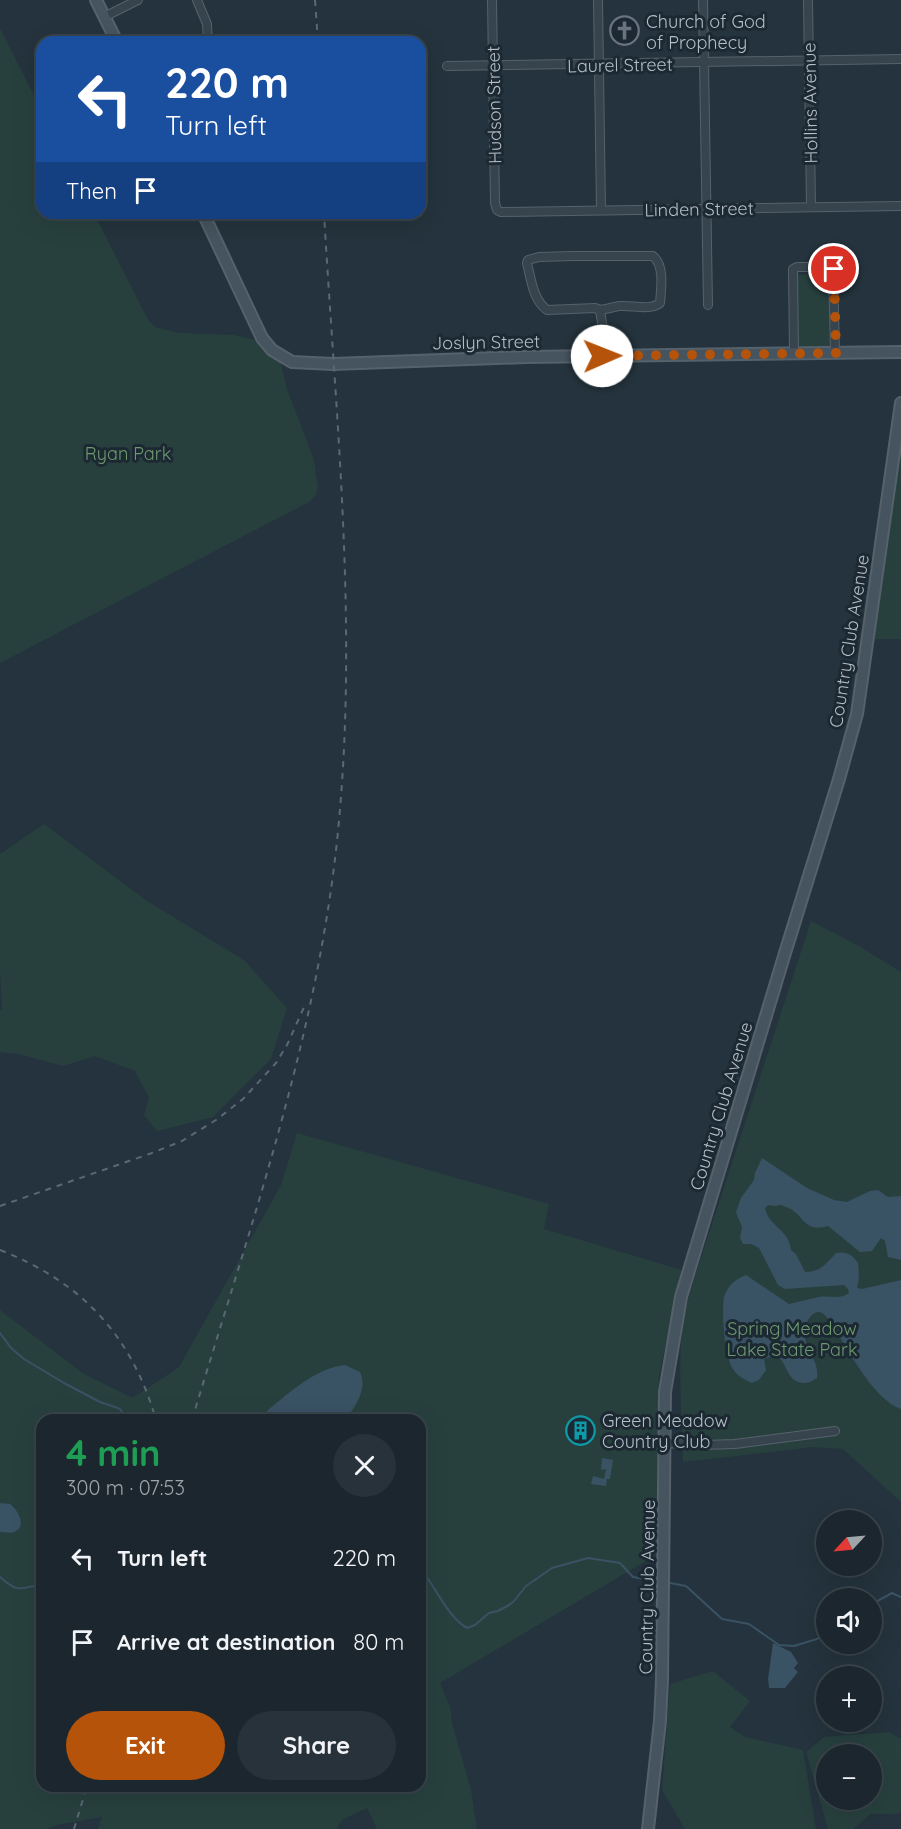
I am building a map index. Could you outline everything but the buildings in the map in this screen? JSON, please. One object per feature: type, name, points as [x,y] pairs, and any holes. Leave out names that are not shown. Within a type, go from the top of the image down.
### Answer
[{"type":"street","points":[[96,0],[114,36]]},
{"type":"street","points":[[104,17],[138,0]]},
{"type":"street","points":[[197,0],[207,24],[208,36]]},
{"type":"street","name":"Hudson Street","points":[[492,0],[495,203],[497,210]]},
{"type":"street","points":[[598,0],[601,210]]},
{"type":"street","points":[[703,0],[708,305]]},
{"type":"street","name":"Hollins Avenue","points":[[808,0],[811,207]]},
{"type":"street","name":"Laurel Street","points":[[447,66],[901,59]]},
{"type":"street","name":"Linden Street","points":[[497,210],[505,213],[901,206]]},
{"type":"street","name":"Joslyn Street","points":[[205,219],[262,338],[272,350],[292,362],[901,352]]},
{"type":"street","points":[[600,256],[653,256],[658,260],[661,289],[660,303],[657,306],[620,306],[600,310],[595,308],[547,310],[536,297],[528,260],[539,257],[600,256]]},
{"type":"street","points":[[794,353],[793,269],[831,267],[834,269],[836,353]]},
{"type":"street","points":[[600,310],[603,330],[602,356]]},
{"type":"street","name":"Country Club Avenue","points":[[648,1829],[661,1711],[665,1392],[681,1297],[840,779],[857,714],[901,403]]},
{"type":"street","points":[[665,1443],[735,1444],[835,1431]]},
{"type":"green space","name":"Ryan Park","points":[[0,28],[36,99],[36,219],[97,219],[148,320],[155,327],[179,333],[234,335],[260,341],[280,360],[287,389],[314,460],[318,488],[315,496],[309,502],[0,663]]},
{"type":"green space","points":[[828,274],[830,344],[827,348],[800,348],[798,344],[797,275]]},
{"type":"green space","points":[[901,429],[901,639],[874,639]]},
{"type":"green space","points":[[44,824],[147,901],[244,960],[287,1008],[271,1059],[213,1117],[157,1131],[144,1115],[149,1098],[135,1071],[95,1056],[63,1066],[18,1054],[0,1052],[0,1010],[2,1009],[0,854]]},
{"type":"green space","name":"Spring Meadow Lake State Park","points":[[811,921],[859,946],[901,972],[901,1502],[843,1449],[813,1447],[683,1462],[680,1364],[686,1306]]},
{"type":"green space","name":"Green Meadow Country Club","points":[[297,1133],[549,1204],[544,1229],[682,1270],[659,1375],[656,1555],[440,1683],[450,1707],[452,1723],[471,1790],[477,1829],[377,1829],[367,1808],[342,1820],[337,1829],[98,1829],[102,1817],[47,1829],[0,1829],[0,1310],[84,1374],[133,1398],[179,1367],[281,1185]]},
{"type":"green space","points":[[713,1671],[750,1701],[730,1727],[745,1737],[803,1750],[816,1829],[685,1829],[662,1790],[670,1684]]},
{"type":"green space","points":[[889,1732],[901,1739],[901,1812],[871,1814],[853,1829],[828,1829],[823,1810],[882,1810],[882,1744],[816,1744],[816,1787],[806,1752],[824,1737]]},
{"type":"water","points":[[762,1158],[807,1188],[834,1200],[847,1202],[870,1191],[878,1190],[888,1197],[901,1196],[901,1260],[888,1257],[885,1241],[881,1238],[872,1251],[860,1252],[828,1226],[819,1228],[808,1225],[796,1212],[782,1205],[769,1205],[765,1208],[770,1220],[787,1237],[791,1250],[796,1254],[805,1272],[819,1269],[836,1253],[843,1252],[851,1255],[858,1263],[857,1288],[862,1289],[901,1280],[901,1409],[881,1396],[855,1362],[829,1320],[819,1312],[814,1313],[808,1320],[805,1333],[808,1347],[816,1364],[817,1378],[807,1383],[797,1382],[776,1355],[764,1359],[766,1370],[759,1380],[752,1383],[739,1376],[733,1369],[726,1344],[723,1309],[725,1294],[736,1280],[746,1275],[789,1304],[849,1293],[844,1285],[785,1289],[778,1285],[759,1248],[751,1244],[743,1244],[740,1238],[742,1227],[736,1212],[741,1198],[754,1180]]},
{"type":"water","points":[[345,1365],[360,1372],[361,1391],[350,1414],[266,1414],[304,1382],[334,1367]]},
{"type":"water","points":[[602,1458],[613,1460],[610,1479],[607,1479],[606,1486],[591,1484],[593,1476],[604,1479],[606,1469],[601,1470]]},
{"type":"water","points":[[0,1503],[10,1504],[18,1513],[21,1525],[14,1532],[0,1532]]},
{"type":"water","points":[[773,1643],[791,1652],[798,1663],[794,1668],[798,1672],[785,1688],[769,1688]]},
{"type":"waterway","points":[[0,1333],[11,1348],[24,1359],[100,1402],[118,1408],[123,1414]]},
{"type":"waterway","points":[[426,1575],[447,1609],[467,1628],[475,1625],[489,1613],[509,1605],[526,1586],[552,1568],[588,1558],[620,1563],[633,1577],[657,1581]]},
{"type":"waterway","points":[[0,1577],[17,1588],[36,1586]]},
{"type":"waterway","points":[[670,1583],[686,1586],[722,1619],[749,1624],[779,1645],[794,1646],[816,1639]]},
{"type":"waterway","points":[[882,1598],[892,1593],[901,1597]]},
{"type":"railway","points":[[315,0],[318,36]]},
{"type":"railway","points":[[194,1414],[257,1206],[297,1062],[314,989],[337,841],[343,763],[346,606],[339,448],[324,219]]},
{"type":"railway","points":[[0,1206],[152,1153],[182,1141],[216,1120],[243,1099],[276,1063],[305,1005]]},
{"type":"railway","points":[[0,1250],[56,1278],[100,1316],[118,1338],[133,1362],[154,1414]]},
{"type":"railway","points":[[74,1829],[85,1792]]},
{"type":"place","name":"Church of God of Prophecy","points":[[625,31]]},
{"type":"place","name":"Green Meadow Country Club","points":[[581,1430]]},
{"type":"route","points":[[602,356],[836,353],[834,269]]}]
